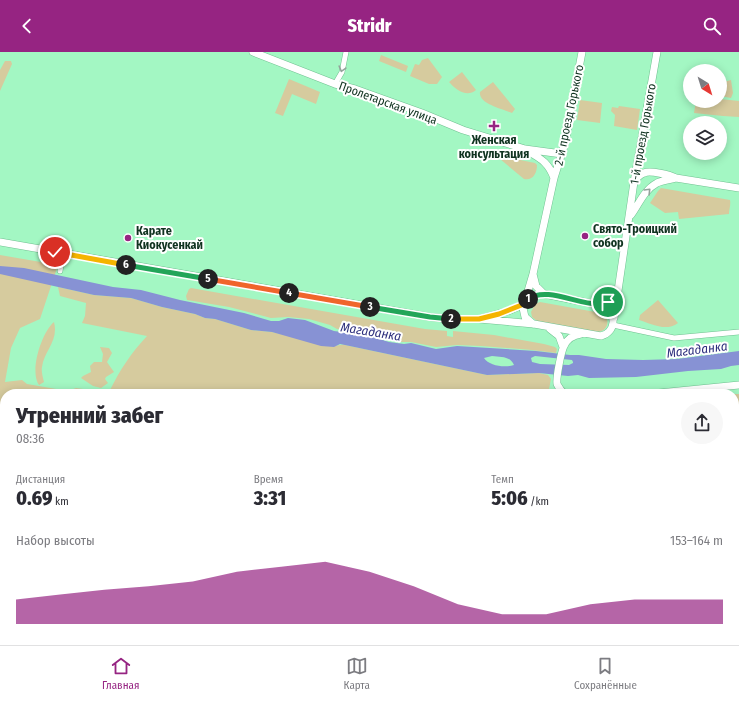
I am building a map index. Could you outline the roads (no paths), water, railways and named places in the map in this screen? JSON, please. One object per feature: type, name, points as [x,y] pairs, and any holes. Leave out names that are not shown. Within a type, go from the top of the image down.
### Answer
[{"type":"street","name":"Пролетарская улица","points":[[253,52],[334,84],[355,89],[422,113],[463,130],[525,149],[562,154]]},
{"type":"street","points":[[334,84],[342,72],[346,52]]},
{"type":"street","name":"2-й проезд Горького","points":[[554,178],[565,143],[582,52]]},
{"type":"street","name":"1-й проезд Горького","points":[[630,217],[634,182],[639,161],[657,52]]},
{"type":"street","name":"Пролетарская улица","points":[[525,149],[542,159],[548,166],[554,178]]},
{"type":"street","points":[[639,161],[642,167],[649,171],[676,178],[739,188]]},
{"type":"street","points":[[634,182],[643,173],[649,171]]},
{"type":"street","points":[[534,324],[523,315],[524,304],[533,274],[554,178]]},
{"type":"street","points":[[0,242],[408,314],[450,319],[479,319],[534,324],[593,336],[604,335],[608,332],[613,322],[630,217],[651,187],[660,182],[676,178]]},
{"type":"street","points":[[60,271],[63,253]]},
{"type":"street","points":[[533,274],[536,286],[544,294]]},
{"type":"street","points":[[479,319],[499,314],[524,304],[531,297],[544,294],[604,306],[610,311],[613,322]]},
{"type":"street","points":[[598,304],[608,302],[617,294]]},
{"type":"street","points":[[613,322],[674,338],[739,332]]},
{"type":"street","points":[[543,326],[557,333],[561,339],[563,347],[557,381],[560,389]]},
{"type":"street","points":[[563,347],[575,335],[583,333]]},
{"type":"street","points":[[699,389],[739,385]]},
{"type":"water","points":[[0,266],[24,268],[113,287],[141,290],[180,300],[244,313],[271,321],[279,321],[288,318],[305,320],[334,331],[370,336],[389,342],[404,344],[411,343],[436,349],[457,346],[536,351],[606,359],[643,360],[677,359],[739,351],[739,365],[721,369],[636,377],[589,378],[578,375],[568,376],[539,373],[487,375],[340,344],[334,347],[321,346],[272,332],[251,330],[215,319],[205,318],[195,314],[162,307],[131,298],[94,295],[0,274]],"holes":[[[492,356],[508,358],[514,365],[493,365],[484,358]],[[535,356],[572,360],[573,363],[569,365],[540,364],[532,362],[531,358]]]},
{"type":"place","name":"Женская консультация","points":[[494,126]]},
{"type":"place","name":"Свято-Троицкий собор","points":[[585,236]]},
{"type":"place","name":"Карате Киокусенкай","points":[[128,238]]},
{"type":"water label","name":"Магаданка","points":[[371,331]]},
{"type":"water label","name":"Магаданка","points":[[697,349]]}]
